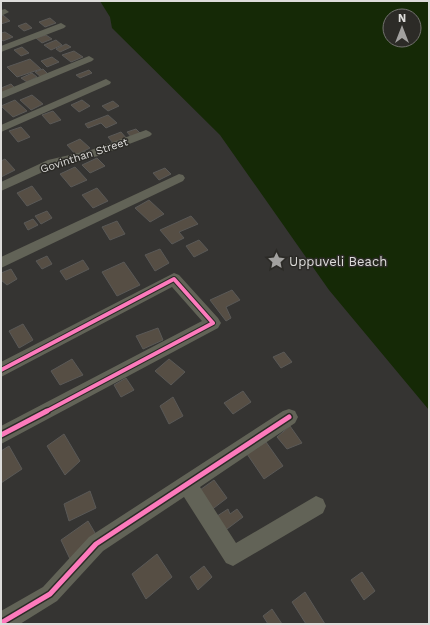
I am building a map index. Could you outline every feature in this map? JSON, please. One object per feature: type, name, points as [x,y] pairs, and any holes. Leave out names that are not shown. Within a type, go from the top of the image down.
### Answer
[{"type":"street","points":[[1,50],[61,26]]},
{"type":"street","points":[[1,96],[89,59]]},
{"type":"street","points":[[1,129],[106,82]]},
{"type":"street","name":"Govinthan Street","points":[[1,187],[52,163],[94,153],[146,134]]},
{"type":"street","points":[[1,263],[179,178]]},
{"type":"street","points":[[1,370],[174,279],[213,323],[1,435]]},
{"type":"street","points":[[1,623],[50,594],[96,544],[289,417]]},
{"type":"street","points":[[187,484],[233,556],[316,506]]},
{"type":"shaded area","points":[[100,1],[429,1],[429,410],[329,290],[220,135],[112,28],[110,17]]},
{"type":"building","points":[[3,15],[10,21],[1,24],[1,16]]},
{"type":"building","points":[[50,18],[56,23],[45,27],[39,22]]},
{"type":"building","points":[[26,23],[32,28],[24,31],[18,26]]},
{"type":"building","points":[[5,32],[13,37],[3,41],[1,39],[1,33]]},
{"type":"building","points":[[46,35],[52,39],[42,43],[36,38]]},
{"type":"building","points":[[56,40],[62,45],[51,50],[44,45]]},
{"type":"building","points":[[66,44],[71,47],[60,52],[56,49]]},
{"type":"building","points":[[22,47],[29,53],[21,56],[14,50]]},
{"type":"building","points":[[74,51],[83,57],[71,62],[62,55]]},
{"type":"building","points":[[52,57],[59,62],[47,67],[41,61]]},
{"type":"building","points":[[30,59],[41,69],[17,77],[7,67]]},
{"type":"building","points":[[43,69],[48,74],[41,77],[35,72]]},
{"type":"building","points":[[89,70],[92,73],[80,78],[76,75]]},
{"type":"building","points":[[32,73],[37,77],[27,82],[21,78]]},
{"type":"building","points":[[11,84],[15,88],[1,94],[1,88]]},
{"type":"building","points":[[32,95],[43,104],[31,110],[20,100]]},
{"type":"building","points":[[15,100],[27,111],[13,117],[1,106]]},
{"type":"building","points":[[82,100],[90,106],[79,112],[71,105]]},
{"type":"building","points":[[113,101],[119,106],[108,111],[102,106]]},
{"type":"building","points":[[53,111],[61,120],[50,124],[42,115]]},
{"type":"building","points":[[108,115],[117,123],[106,128],[101,123],[88,128],[85,124]]},
{"type":"building","points":[[21,127],[30,137],[18,142],[9,131]]},
{"type":"building","points":[[136,129],[141,134],[132,138],[127,132]]},
{"type":"building","points":[[121,132],[127,139],[114,144],[108,137]]},
{"type":"building","points":[[80,139],[90,148],[76,155],[67,145]]},
{"type":"building","points":[[97,158],[105,166],[90,173],[82,165]]},
{"type":"building","points":[[5,159],[15,170],[1,177],[1,161]]},
{"type":"building","points":[[75,167],[87,180],[71,187],[60,174]]},
{"type":"building","points":[[165,168],[171,174],[159,180],[153,173]]},
{"type":"building","points":[[32,186],[42,199],[27,206],[17,193]]},
{"type":"building","points":[[97,188],[108,201],[93,208],[82,195]]},
{"type":"building","points":[[149,200],[164,214],[150,222],[135,208]]},
{"type":"building","points":[[47,211],[52,218],[41,224],[35,216]]},
{"type":"building","points":[[191,216],[198,224],[179,232],[184,238],[172,244],[160,230]]},
{"type":"building","points":[[33,219],[38,225],[28,230],[24,223]]},
{"type":"building","points":[[117,221],[125,234],[110,240],[102,227]]},
{"type":"building","points":[[199,240],[208,250],[194,257],[186,246]]},
{"type":"building","points":[[160,249],[169,263],[155,271],[145,255]]},
{"type":"building","points":[[47,256],[52,264],[42,269],[36,261]]},
{"type":"building","points":[[83,260],[89,269],[66,280],[60,271]]},
{"type":"building","points":[[124,262],[140,285],[117,296],[102,272]]},
{"type":"building","points":[[11,269],[17,279],[7,285],[1,280],[1,273]]},
{"type":"building","points":[[232,290],[240,300],[226,307],[231,318],[226,321],[210,300]]},
{"type":"building","points":[[23,324],[33,340],[19,348],[9,331]]},
{"type":"building","points":[[158,328],[163,340],[143,349],[136,336]]},
{"type":"building","points":[[284,352],[292,362],[281,368],[273,357]]},
{"type":"building","points":[[72,359],[83,375],[60,385],[51,371]]},
{"type":"building","points":[[169,359],[185,372],[171,385],[155,371]]},
{"type":"building","points":[[126,378],[134,390],[121,397],[114,385]]},
{"type":"building","points":[[243,391],[251,402],[233,414],[224,403]]},
{"type":"building","points":[[173,397],[183,416],[169,424],[160,406]]},
{"type":"building","points":[[290,426],[302,443],[287,449],[277,437]]},
{"type":"building","points":[[64,434],[80,461],[65,475],[47,446]]},
{"type":"building","points":[[266,442],[283,466],[264,479],[247,454]]},
{"type":"building","points":[[9,446],[22,469],[1,483],[1,451]]},
{"type":"building","points":[[214,480],[227,498],[210,511],[197,492]]},
{"type":"building","points":[[90,491],[96,508],[69,521],[64,504]]},
{"type":"building","points":[[228,509],[230,514],[237,509],[243,517],[223,532],[214,518]]},
{"type":"building","points":[[88,521],[98,538],[70,559],[61,540]]},
{"type":"building","points":[[157,554],[172,577],[146,599],[132,574]]},
{"type":"building","points":[[204,566],[212,577],[198,590],[190,577]]},
{"type":"building","points":[[362,572],[375,591],[364,600],[351,580]]},
{"type":"building","points":[[305,592],[325,624],[306,624],[292,602]]},
{"type":"building","points":[[272,609],[282,624],[268,624],[263,616]]},
{"type":"cycle path","points":[[1,370],[174,279],[213,323],[1,435]]},
{"type":"cycle path","points":[[1,623],[50,594],[96,544],[289,417]]},
{"type":"place","name":"Uppuveli Beach","points":[[276,261]]}]
